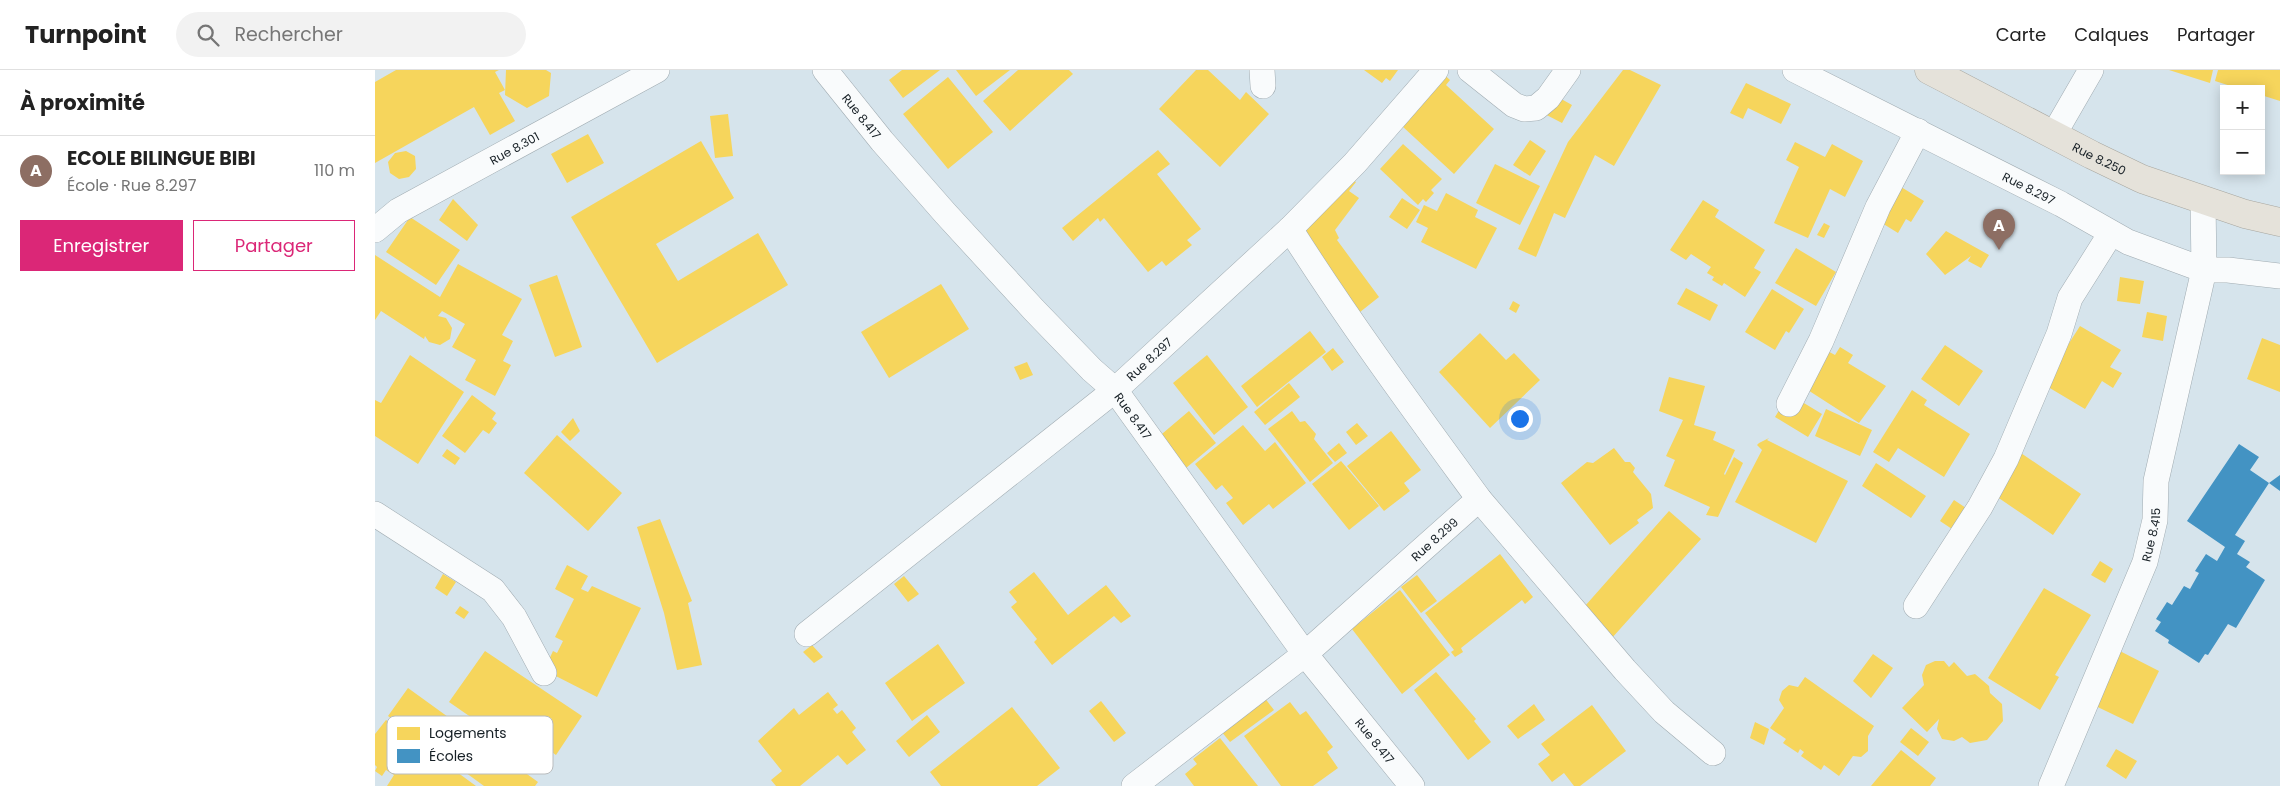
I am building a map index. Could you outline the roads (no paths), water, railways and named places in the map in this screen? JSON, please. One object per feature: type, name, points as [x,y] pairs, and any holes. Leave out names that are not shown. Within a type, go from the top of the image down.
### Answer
[{"type":"highway","name":"Rue 8.250","points":[[1929,70],[2091,155],[2141,179],[2203,200],[2280,222]]},
{"type":"street","name":"Rue 8.301","points":[[375,230],[398,211],[657,70]]},
{"type":"street","name":"Rue 8.417","points":[[825,70],[881,141],[971,241],[1091,370],[1115,390],[1305,654],[1412,786]]},
{"type":"street","name":"Rue 8.297","points":[[807,634],[1115,390],[1290,229],[1355,163],[1436,70]]},
{"type":"street","points":[[1470,70],[1514,104],[1524,109],[1536,108],[1548,98],[1568,70]]},
{"type":"street","name":"Rue 8.297","points":[[1795,70],[2061,204],[2128,242],[2204,270],[2228,270],[2280,276]]},
{"type":"street","points":[[2054,134],[2091,70]]},
{"type":"street","points":[[1789,404],[1821,340],[1878,207],[1918,131]]},
{"type":"street","points":[[2203,200],[2204,270]]},
{"type":"street","points":[[1290,229],[1327,288],[1387,374],[1479,499],[1625,670],[1664,712],[1713,753]]},
{"type":"street","points":[[1915,606],[1980,506],[2006,459],[2059,334],[2070,298],[2111,232]]},
{"type":"street","name":"Rue 8.415","points":[[2051,786],[2145,562],[2155,520],[2156,481],[2204,270]]},
{"type":"street","name":"Rue 8.299","points":[[1134,786],[1305,654],[1479,499]]},
{"type":"street","points":[[375,514],[493,590],[514,617],[543,673]]},
{"type":"place","name":"ECOLE BILINGUE BIBI","points":[[1999,250]]}]
